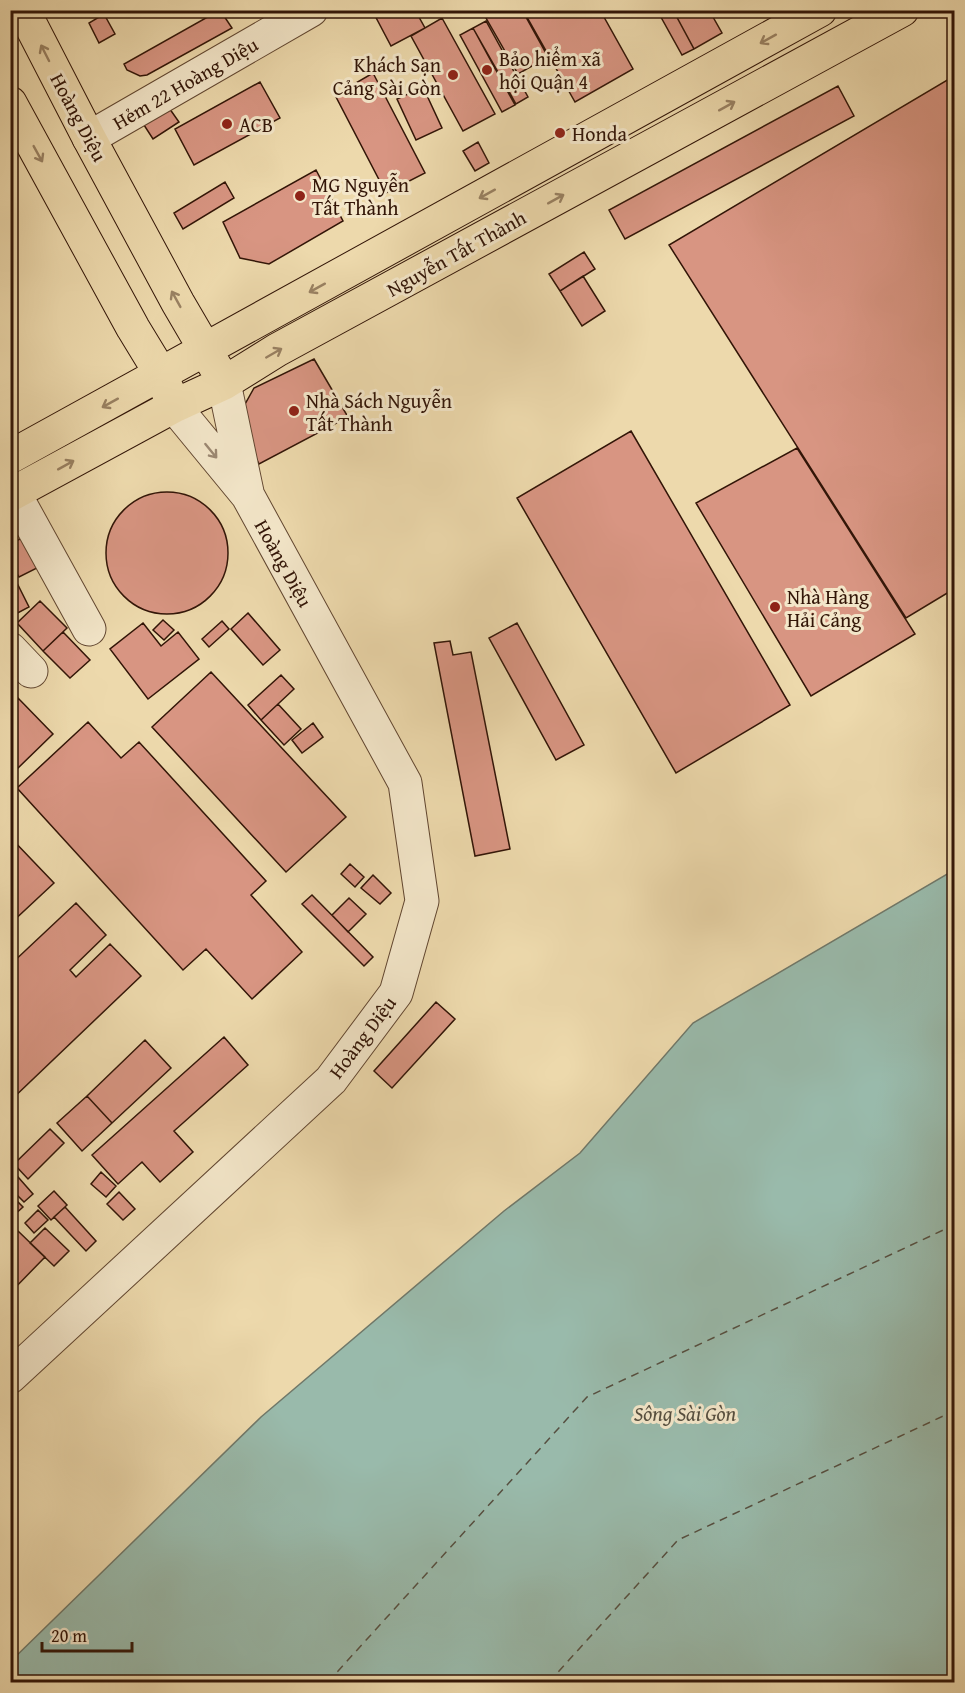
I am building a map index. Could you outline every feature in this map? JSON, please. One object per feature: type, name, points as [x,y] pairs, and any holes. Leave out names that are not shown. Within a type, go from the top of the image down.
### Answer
[{"type":"main road","name":"Hoàng Diệu","points":[[23,10],[178,303],[224,382]]},
{"type":"main road","name":"Nguyễn Tất Thành","points":[[11,456],[819,10]]},
{"type":"main road","name":"Nguyễn Tất Thành","points":[[12,494],[174,406],[224,382],[902,10]]},
{"type":"main road","points":[[10,103],[133,328],[161,374],[174,406]]},
{"type":"street","name":"Hẻm 22 Hoàng Diệu","points":[[89,138],[311,10]]},
{"type":"street","name":"Hoàng Diệu","points":[[224,382],[248,496]]},
{"type":"street","name":"Hoàng Diệu","points":[[10,1377],[331,1080],[396,993],[422,901],[405,783],[248,496],[174,406]]},
{"type":"street","points":[[12,494],[89,629]]},
{"type":"water","name":"Sông Sài Gòn","points":[[954,870],[954,1682],[11,1682],[11,1661],[261,1417],[504,1211],[580,1153],[693,1023]]},
{"type":"building","points":[[61,10],[77,10],[65,17]]},
{"type":"building","points":[[220,10],[232,28],[147,75],[140,76],[127,70],[124,64]]},
{"type":"building","points":[[372,10],[415,10],[425,28],[391,46]]},
{"type":"building","points":[[522,10],[548,57],[518,74],[482,11]]},
{"type":"building","points":[[523,10],[600,10],[633,69],[575,102]]},
{"type":"building","points":[[657,10],[673,10],[694,49],[682,55]]},
{"type":"building","points":[[673,10],[709,10],[722,33],[694,49]]},
{"type":"building","points":[[104,14],[115,34],[99,43],[89,23]]},
{"type":"building","name":"Khách Sạn Cảng Sài Gòn","points":[[442,18],[495,114],[463,131],[411,36]]},
{"type":"building","points":[[486,21],[528,97],[516,104],[473,28]]},
{"type":"building","name":"Bảo hiểm xã hội Quận 4","points":[[473,28],[515,105],[502,112],[460,35]]},
{"type":"building","points":[[373,73],[425,173],[386,193],[335,95]]},
{"type":"building","points":[[954,76],[954,589],[906,618],[669,245]]},
{"type":"building","name":"ACB","points":[[260,82],[280,118],[194,165],[175,129]]},
{"type":"building","points":[[838,86],[854,116],[625,239],[609,210]]},
{"type":"building","points":[[423,87],[442,128],[416,140],[397,99]]},
{"type":"building","points":[[167,105],[179,122],[153,139],[142,122]]},
{"type":"building","points":[[478,142],[489,163],[475,171],[463,151]]},
{"type":"building","name":"MG Nguyễn Tất Thành","points":[[316,170],[343,221],[269,264],[240,258],[223,222]]},
{"type":"building","points":[[225,182],[234,198],[183,229],[174,213]]},
{"type":"building","points":[[584,252],[595,269],[560,291],[549,274]]},
{"type":"building","points":[[583,276],[605,311],[582,326],[560,291]]},
{"type":"building","name":"Nhà Sách Nguyễn Tất Thành","points":[[314,359],[348,417],[259,464],[242,430],[244,406],[254,388]]},
{"type":"building","points":[[631,431],[790,705],[676,773],[517,498]]},
{"type":"building","points":[[797,448],[915,634],[811,696],[696,503]]},
{"type":"building","points":[[167,492],[190,496],[210,510],[224,530],[228,553],[224,576],[210,596],[190,610],[167,614],[144,610],[124,596],[110,576],[106,553],[110,530],[124,510],[144,496]]},
{"type":"building","points":[[22,538],[37,568],[19,577],[10,561],[10,544]]},
{"type":"building","points":[[14,577],[29,607],[10,617],[10,579]]},
{"type":"building","points":[[40,601],[67,628],[43,651],[17,623]]},
{"type":"building","points":[[248,613],[280,650],[263,665],[231,629]]},
{"type":"building","points":[[163,620],[174,630],[164,640],[153,630]]},
{"type":"building","points":[[222,621],[229,629],[209,647],[202,639]]},
{"type":"building","points":[[143,623],[161,646],[178,632],[199,659],[148,699],[110,649]]},
{"type":"building","points":[[517,623],[584,745],[556,760],[489,638]]},
{"type":"building","points":[[63,632],[90,660],[70,678],[43,651]]},
{"type":"building","points":[[450,641],[453,655],[471,652],[510,849],[475,856],[434,643]]},
{"type":"building","points":[[211,672],[346,817],[286,872],[152,727]]},
{"type":"building","points":[[281,675],[294,689],[261,720],[248,705]]},
{"type":"building","points":[[18,698],[53,734],[17,769],[10,762],[10,706]]},
{"type":"building","points":[[278,704],[301,729],[284,745],[261,720]]},
{"type":"building","points":[[88,722],[121,758],[139,742],[266,881],[251,895],[302,952],[252,999],[206,949],[183,970],[17,788]]},
{"type":"building","points":[[313,723],[323,737],[302,753],[292,740]]},
{"type":"building","points":[[10,837],[54,883],[10,924]]},
{"type":"building","points":[[350,864],[364,877],[355,887],[341,874]]},
{"type":"building","points":[[373,875],[391,893],[380,904],[361,888]]},
{"type":"building","points":[[312,895],[373,957],[364,966],[302,904]]},
{"type":"building","points":[[349,898],[366,914],[348,932],[332,915]]},
{"type":"building","points":[[76,903],[106,935],[70,970],[76,977],[110,944],[141,976],[10,1101],[10,965]]},
{"type":"building","points":[[436,1002],[455,1019],[392,1088],[374,1071]]},
{"type":"building","points":[[224,1037],[248,1065],[174,1131],[193,1152],[160,1182],[142,1162],[118,1184],[92,1155]]},
{"type":"building","points":[[145,1040],[171,1068],[112,1123],[87,1096]]},
{"type":"building","points":[[87,1096],[112,1123],[82,1151],[57,1123]]},
{"type":"building","points":[[50,1129],[64,1143],[28,1179],[14,1164]]},
{"type":"building","points":[[11,1169],[33,1194],[24,1202],[10,1188]]},
{"type":"building","points":[[101,1172],[116,1186],[106,1197],[91,1184]]},
{"type":"building","points":[[54,1191],[67,1205],[51,1220],[38,1206]]},
{"type":"building","points":[[119,1192],[135,1209],[123,1220],[107,1204]]},
{"type":"building","points":[[10,1194],[23,1207],[12,1217],[10,1215]]},
{"type":"building","points":[[65,1207],[96,1241],[86,1251],[54,1217]]},
{"type":"building","points":[[38,1210],[48,1220],[34,1233],[25,1223]]},
{"type":"building","points":[[45,1228],[69,1251],[54,1266],[30,1243]]},
{"type":"building","points":[[18,1231],[45,1257],[10,1293],[10,1240]]},
{"type":"ferry route","points":[[328,1682],[587,1397],[954,1225]]},
{"type":"ferry route","points":[[549,1682],[678,1540],[954,1411]]},
{"type":"place","name":"Bảo hiểm xã hội Quận 4","points":[[487,70]]},
{"type":"place","name":"Khách Sạn Cảng Sài Gòn","points":[[453,75]]},
{"type":"place","name":"ACB","points":[[227,124]]},
{"type":"place","name":"Honda","points":[[560,133]]},
{"type":"place","name":"MG Nguyễn Tất Thành","points":[[300,196]]},
{"type":"place","name":"Nhà Sách Nguyễn Tất Thành","points":[[294,411]]},
{"type":"place","name":"Nhà Hàng Hải Cảng","points":[[775,607]]}]
